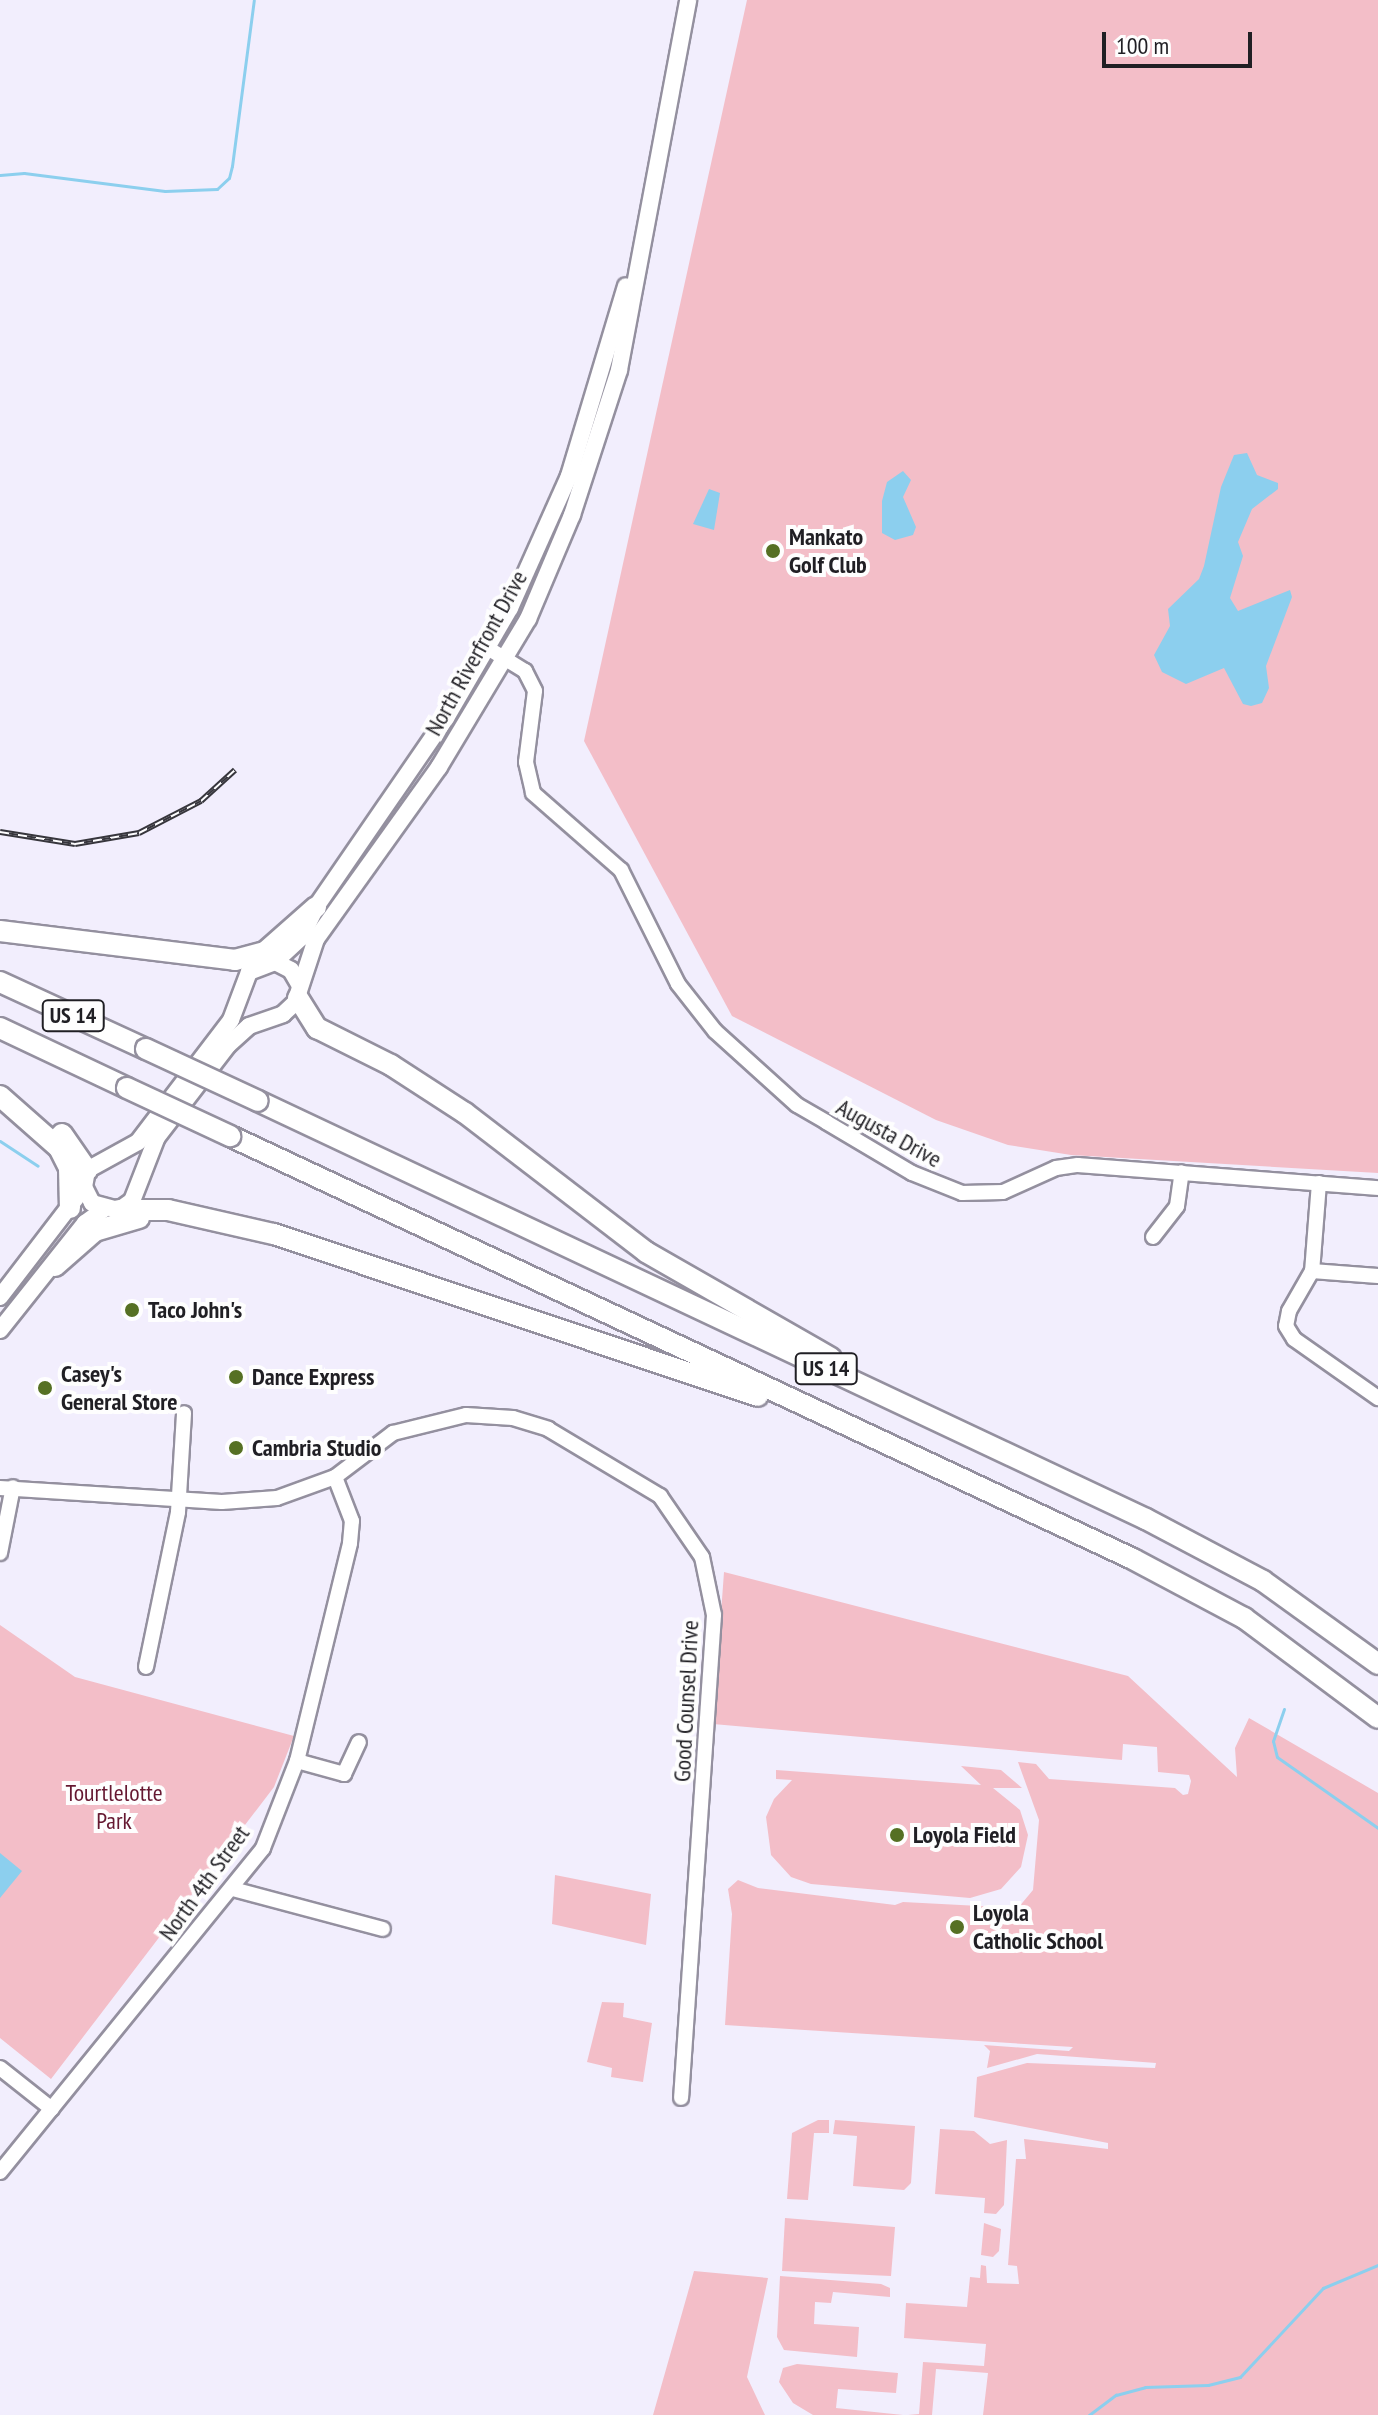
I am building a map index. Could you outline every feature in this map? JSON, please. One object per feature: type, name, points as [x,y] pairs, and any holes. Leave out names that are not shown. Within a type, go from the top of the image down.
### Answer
[{"type":"highway","points":[[0,931],[198,957],[263,961],[316,907]]},
{"type":"highway","name":"US 14","points":[[0,982],[1217,1555],[1301,1607],[1378,1664]]},
{"type":"highway","points":[[298,991],[317,1028],[391,1065],[465,1113],[646,1252],[945,1425]]},
{"type":"highway","name":"US 14","points":[[0,1028],[974,1481],[1244,1618],[1378,1718]]},
{"type":"highway","points":[[0,1096],[66,1137],[85,1178]]},
{"type":"highway","points":[[30,1117],[66,1158],[70,1208]]},
{"type":"highway","points":[[112,1210],[168,1210],[274,1234],[691,1371],[974,1481]]},
{"type":"highway","points":[[55,1266],[95,1231],[120,1221],[206,1218]]},
{"type":"main road","name":"North Riverfront Drive","points":[[298,991],[316,939],[460,734],[543,585],[600,436],[619,370],[688,0]]},
{"type":"main road","name":"North Riverfront Drive","points":[[316,907],[446,718],[528,573],[569,476],[646,219]]},
{"type":"main road","points":[[0,1297],[70,1208],[85,1178],[144,1146],[236,1026],[249,972],[263,961],[291,970],[298,991],[283,1014],[236,1026]]},
{"type":"main road","points":[[0,1330],[55,1266],[85,1223],[137,1193],[144,1146]]},
{"type":"main road","points":[[85,1178],[92,1203],[112,1210]]},
{"type":"street","points":[[486,647],[504,656]]},
{"type":"street","name":"Augusta Drive","points":[[504,656],[525,671],[535,691],[526,762],[530,787],[543,807],[621,870],[678,984],[707,1022],[797,1105],[912,1173],[962,1193],[1003,1192],[1056,1168],[1078,1165],[1378,1188]]},
{"type":"street","points":[[1153,1237],[1177,1206],[1182,1172]]},
{"type":"street","points":[[1319,1183],[1312,1271],[1289,1311],[1289,1333],[1378,1398]]},
{"type":"street","points":[[1312,1271],[1378,1276]]},
{"type":"street","points":[[146,1667],[179,1498],[184,1413]]},
{"type":"street","name":"Good Counsel Drive","points":[[6,1488],[261,1501],[335,1477],[393,1433],[466,1415],[513,1418],[548,1429],[646,1485],[694,1541],[709,1578],[714,1637],[681,2098]]},
{"type":"street","name":"North 4th Street","points":[[0,2172],[233,1889],[263,1848],[297,1761],[350,1543],[352,1521],[335,1477]]},
{"type":"street","points":[[0,1553],[6,1488]]},
{"type":"street","points":[[297,1761],[344,1774],[359,1742]]},
{"type":"street","points":[[233,1889],[383,1929]]},
{"type":"street","points":[[0,2068],[52,2109]]},
{"type":"green space","points":[[747,0],[1378,0],[1378,1173],[1071,1155],[1008,1145],[936,1120],[732,1016],[584,741]]},
{"type":"green space","points":[[724,1572],[1128,1676],[1237,1777],[1235,1748],[1249,1718],[1378,1793],[1378,2415],[983,2415],[988,2373],[936,2369],[932,2415],[908,2415],[919,2414],[923,2362],[984,2366],[986,2344],[904,2338],[906,2303],[967,2307],[970,2277],[980,2278],[981,2265],[986,2266],[987,2283],[1019,2284],[1017,2266],[1008,2265],[1016,2159],[1026,2159],[1024,2139],[1108,2149],[1108,2143],[974,2117],[977,2077],[1027,2063],[1155,2068],[1156,2063],[1037,2054],[987,2068],[990,2051],[984,2045],[1069,2051],[1073,2047],[725,2025],[732,1914],[728,1889],[738,1880],[758,1888],[895,1905],[903,1902],[1018,1908],[1033,1890],[1039,1820],[1018,1762],[1036,1764],[1049,1779],[1175,1788],[1183,1795],[1188,1794],[1191,1781],[1189,1775],[1158,1772],[1157,1747],[1123,1744],[1122,1760],[713,1724]]},
{"type":"green space","name":"Tourtlelotte Park","points":[[0,1625],[75,1677],[294,1736],[274,1787],[51,2079],[0,2038]]},
{"type":"green space","points":[[961,1766],[1001,1770],[1022,1788],[993,1788],[1020,1810],[1028,1835],[1021,1867],[1001,1889],[970,1898],[811,1884],[791,1877],[771,1855],[766,1817],[774,1799],[792,1780],[776,1779],[776,1770],[981,1785]]},
{"type":"green space","points":[[555,1875],[651,1894],[646,1945],[552,1924]]},
{"type":"green space","points":[[602,2002],[624,2003],[623,2017],[652,2023],[643,2082],[611,2077],[612,2068],[587,2062]]},
{"type":"green space","points":[[818,2120],[829,2120],[829,2133],[814,2133],[808,2200],[787,2199],[792,2133]]},
{"type":"green space","points":[[835,2120],[915,2126],[911,2183],[904,2190],[853,2186],[857,2136],[833,2134]]},
{"type":"green space","points":[[940,2129],[974,2131],[990,2144],[1007,2140],[1004,2205],[996,2214],[984,2213],[985,2198],[935,2194]]},
{"type":"green space","points":[[785,2218],[895,2227],[891,2276],[782,2271]]},
{"type":"green space","points":[[984,2223],[1001,2229],[999,2251],[993,2257],[981,2255]]},
{"type":"green space","points":[[694,2271],[768,2278],[747,2377],[765,2415],[653,2415]]},
{"type":"green space","points":[[780,2276],[881,2284],[890,2288],[890,2297],[833,2292],[831,2303],[815,2302],[814,2324],[859,2327],[857,2357],[784,2350],[777,2337]]},
{"type":"green space","points":[[797,2364],[898,2373],[896,2393],[838,2389],[836,2408],[903,2415],[813,2415],[793,2403],[779,2382],[783,2368]]},
{"type":"water","points":[[1247,453],[1257,475],[1278,483],[1278,489],[1252,509],[1238,542],[1243,556],[1230,598],[1238,611],[1290,590],[1292,597],[1266,666],[1269,688],[1262,703],[1251,706],[1243,704],[1224,668],[1186,684],[1162,672],[1154,655],[1170,626],[1168,609],[1199,579],[1221,487],[1234,455]]},
{"type":"water","points":[[903,471],[911,480],[903,497],[916,527],[913,535],[895,540],[882,533],[882,501],[887,482]]},
{"type":"water","points":[[709,489],[720,493],[714,530],[693,524]]},
{"type":"water","points":[[0,1853],[22,1871],[0,1898]]},
{"type":"waterway","points":[[0,175],[24,173],[165,191],[217,189],[229,178],[232,166],[254,0]]},
{"type":"waterway","points":[[0,1141],[38,1166]]},
{"type":"waterway","points":[[1284,1709],[1273,1741],[1277,1757],[1378,1828]]},
{"type":"waterway","points":[[1089,2415],[1116,2395],[1145,2387],[1208,2385],[1240,2377],[1323,2288],[1378,2265]]},
{"type":"railway","points":[[0,832],[75,844],[139,833],[201,801],[235,770]]},
{"type":"place","name":"Mankato Golf Club","points":[[773,551]]},
{"type":"place","name":"Taco John's","points":[[132,1310]]},
{"type":"place","name":"Dance Express","points":[[236,1377]]},
{"type":"place","name":"Casey's General Store","points":[[45,1388]]},
{"type":"place","name":"Cambria Studio","points":[[236,1448]]},
{"type":"place","name":"Loyola Field","points":[[897,1835]]},
{"type":"place","name":"Loyola Catholic School","points":[[957,1927]]}]
